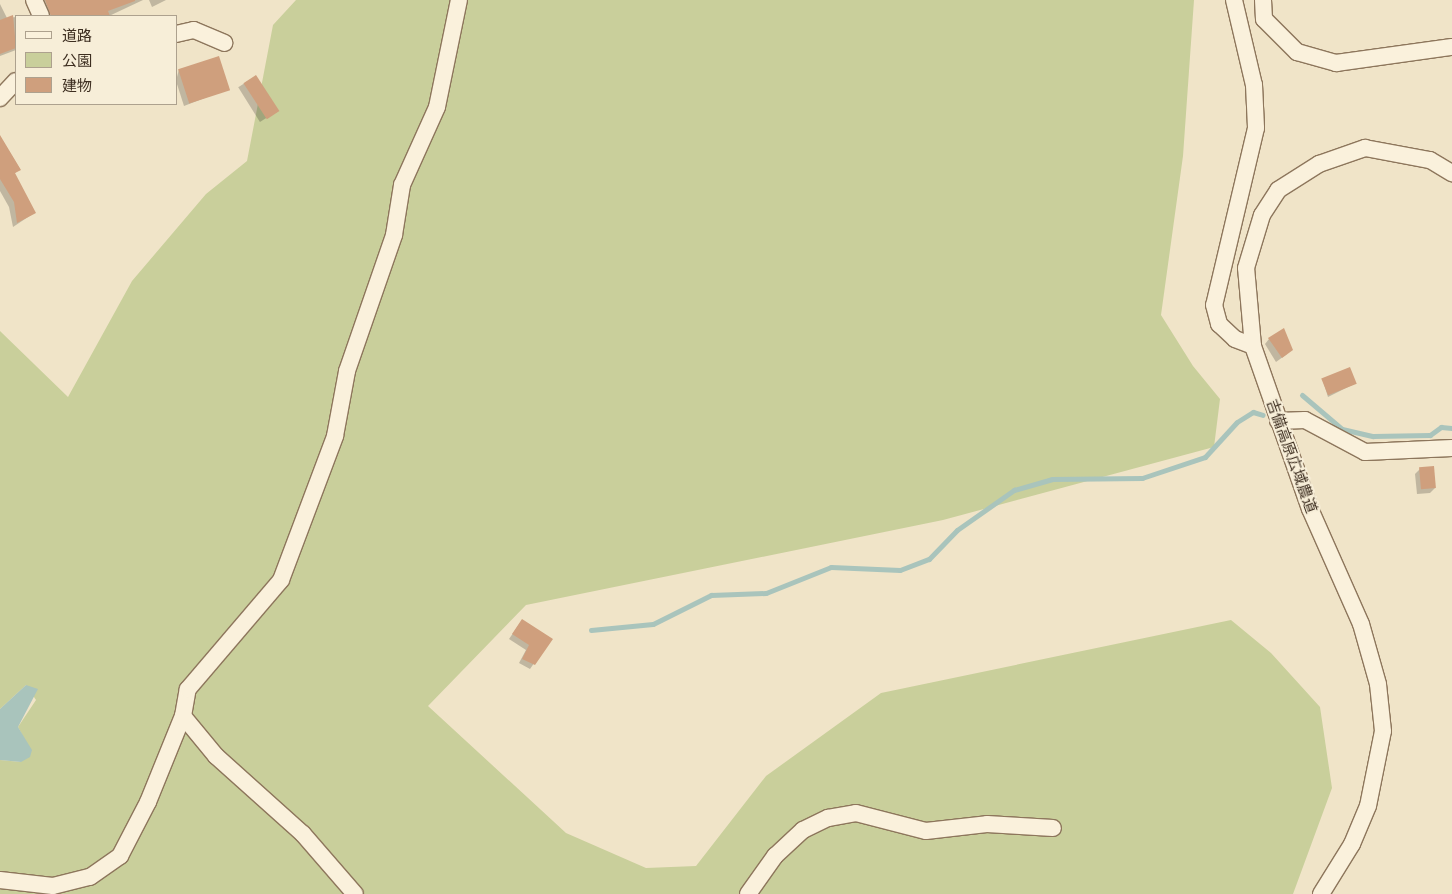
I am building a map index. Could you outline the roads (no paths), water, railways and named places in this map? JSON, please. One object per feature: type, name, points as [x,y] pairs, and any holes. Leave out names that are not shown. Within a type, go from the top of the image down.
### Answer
[{"type":"street","points":[[34,0],[41,15]]},
{"type":"street","points":[[0,880],[54,886],[90,877],[114,861],[148,802],[183,716],[188,689],[269,599],[300,535],[335,436],[347,371],[394,235],[402,185],[438,107],[459,0]]},
{"type":"street","points":[[1234,0],[1254,85],[1256,128],[1214,305],[1219,324],[1235,339],[1253,346]]},
{"type":"street","points":[[1263,0],[1264,19],[1297,52],[1336,63],[1452,47]]},
{"type":"street","points":[[178,34],[194,30],[224,43]]},
{"type":"street","points":[[0,98],[15,83]]},
{"type":"street","points":[[0,98],[15,90]]},
{"type":"street","name":"吉備高原広域農道","points":[[1320,894],[1352,844],[1368,806],[1383,731],[1372,654],[1278,420],[1253,346],[1246,268],[1262,215],[1278,190],[1319,164],[1365,148],[1430,160],[1452,173]]},
{"type":"street","points":[[1278,420],[1305,420],[1365,452],[1452,448]]},
{"type":"street","points":[[183,716],[216,756],[303,834],[355,894]]},
{"type":"street","points":[[748,894],[775,856],[803,830],[828,818],[856,813],[926,830],[987,824],[1053,828]]},
{"type":"water","points":[[26,685],[38,689],[18,727],[32,750],[30,757],[21,762],[0,760],[0,709]]},
{"type":"waterway","points":[[1302,395],[1342,429],[1373,436],[1430,435],[1441,427],[1452,428]]},
{"type":"waterway","points":[[591,630],[653,624],[711,595],[766,593],[831,567],[900,570],[929,559],[957,530],[1014,490],[1052,479],[1142,478],[1205,457],[1237,422],[1253,412],[1263,415]]}]
